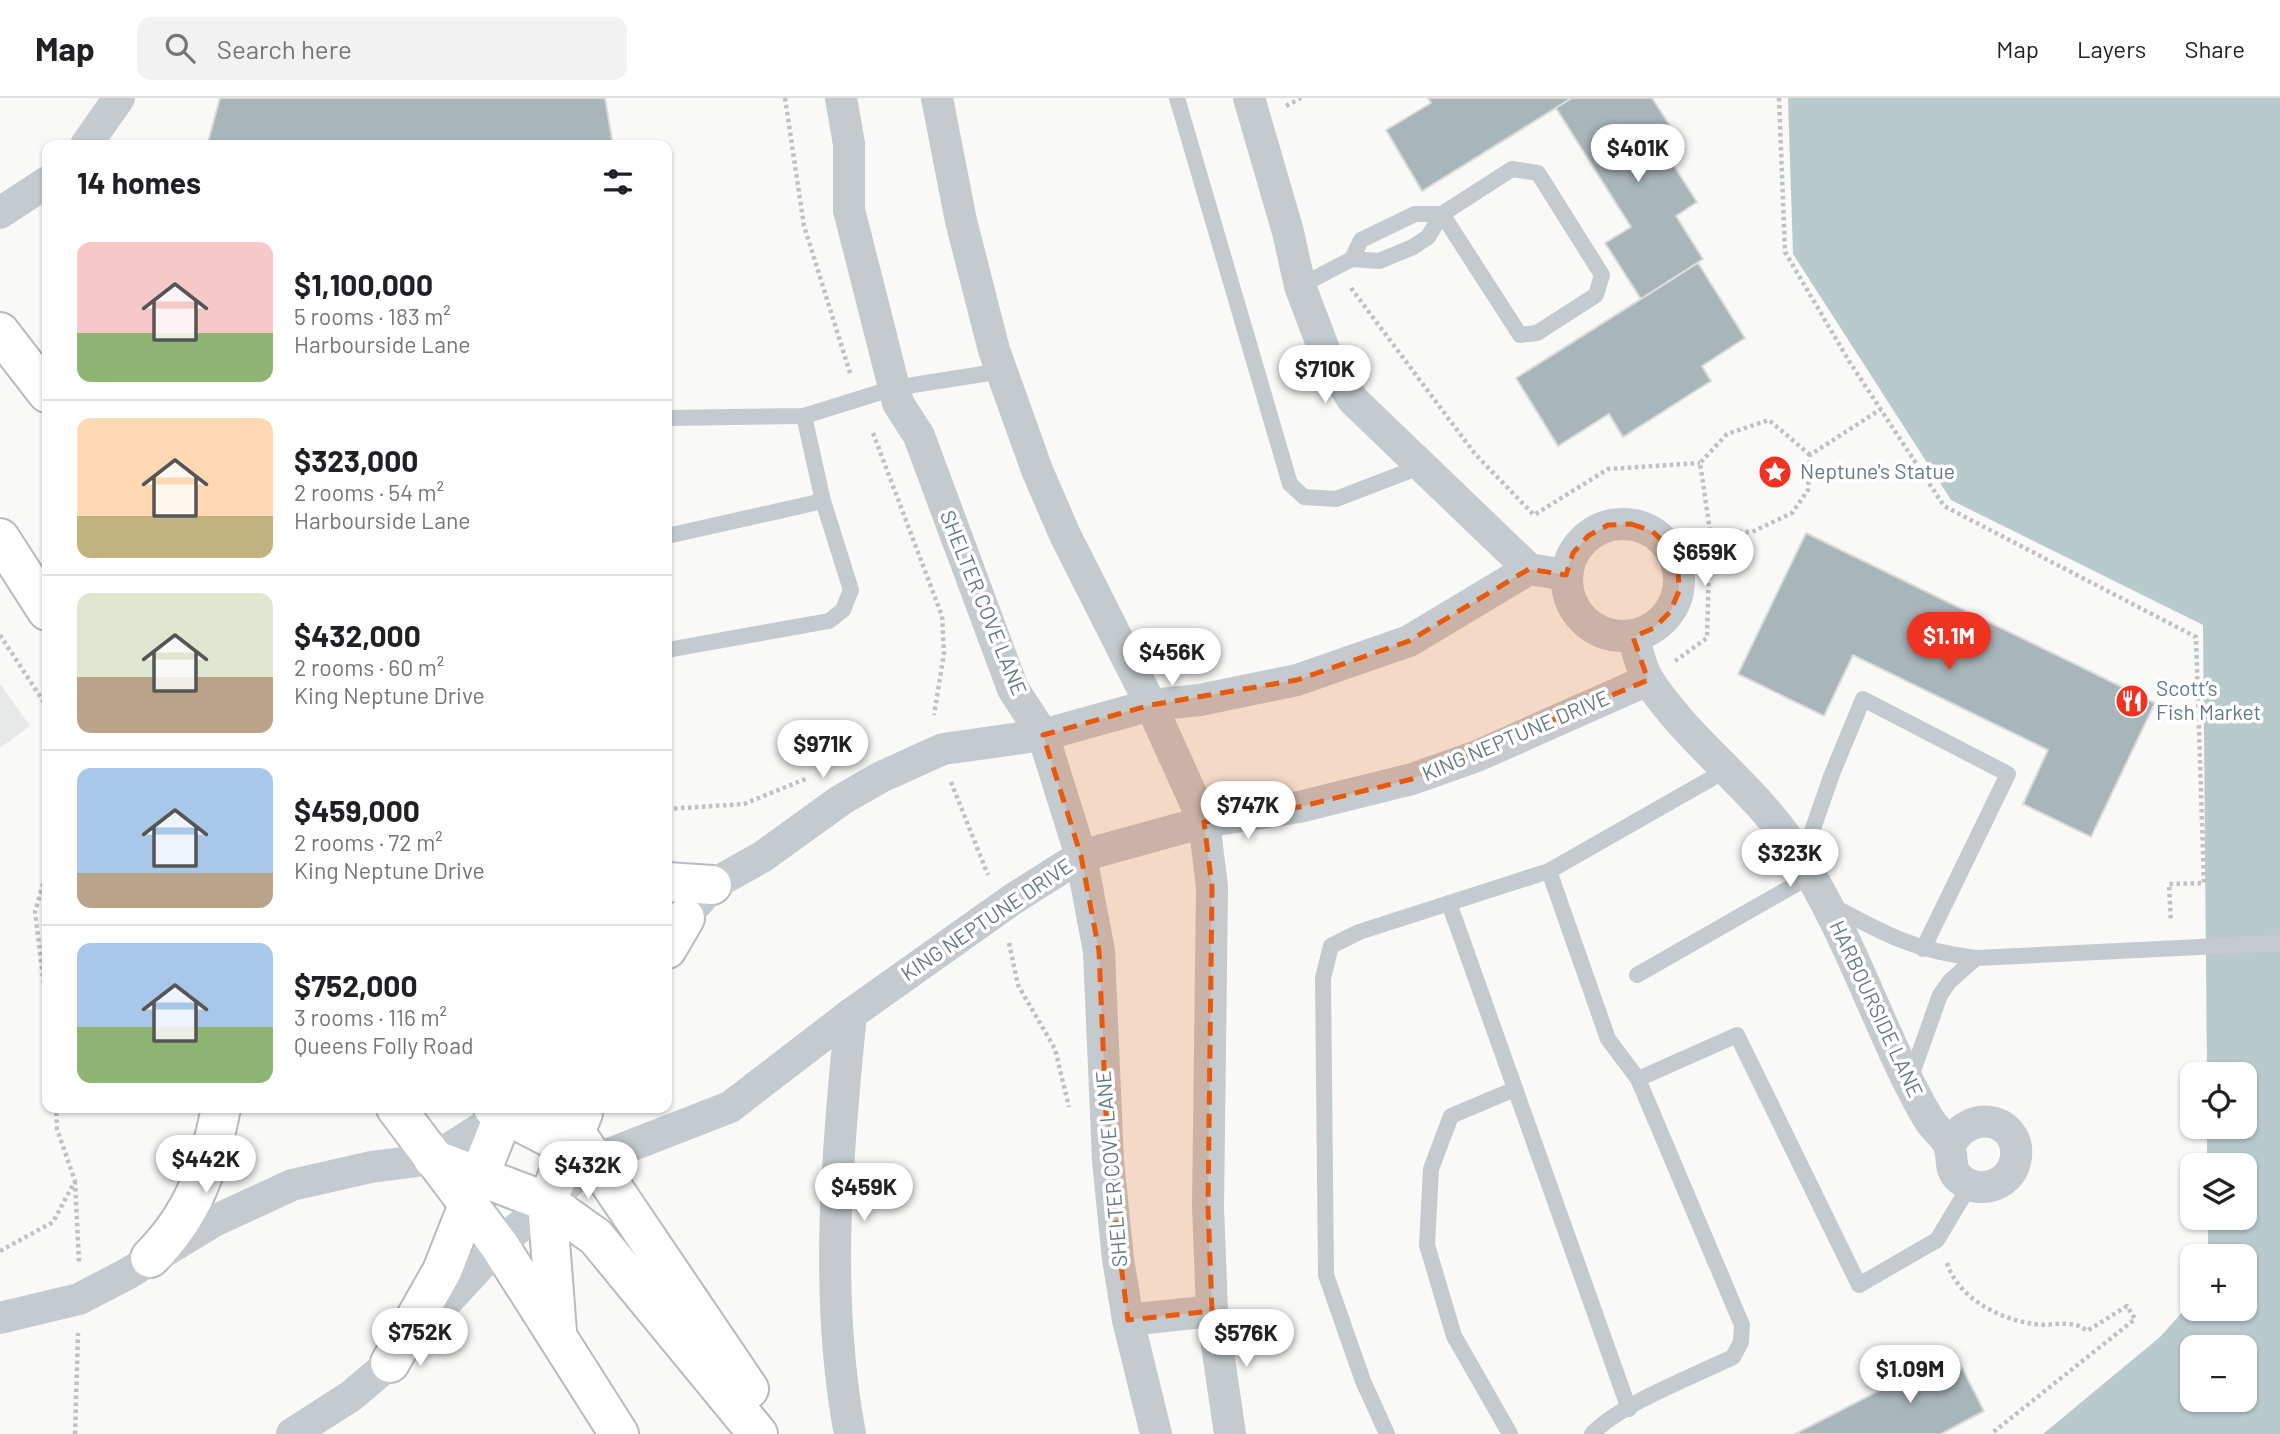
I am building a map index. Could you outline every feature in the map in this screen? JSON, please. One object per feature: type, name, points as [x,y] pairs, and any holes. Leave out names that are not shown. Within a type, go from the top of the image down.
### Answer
[{"type":"highway","points":[[0,332],[42,387]]},
{"type":"highway","points":[[0,538],[42,603]]},
{"type":"highway","points":[[672,882],[712,885]]},
{"type":"highway","points":[[150,1258],[173,1234],[203,1179],[220,1113]]},
{"type":"highway","points":[[400,1113],[433,1159],[474,1192],[499,1245],[619,1434]]},
{"type":"highway","points":[[390,1363],[442,1271],[503,1113]]},
{"type":"highway","points":[[517,1113],[577,1131],[780,1434]]},
{"type":"highway","points":[[558,1338],[547,1202],[577,1131]]},
{"type":"highway","points":[[474,1192],[547,1202],[596,1237],[758,1434]]},
{"type":"street","points":[[90,140],[119,98]]},
{"type":"street","name":"SHELTER COVE LANE","points":[[841,98],[849,144],[849,210],[898,403],[919,436],[1013,689],[1043,735],[1081,856],[1099,951],[1108,1161],[1128,1320],[1156,1434]]},
{"type":"street","points":[[937,98],[961,221],[1002,371],[1037,470],[1065,535],[1152,705],[1204,822],[1212,887],[1208,1207],[1213,1311],[1230,1434]]},
{"type":"street","points":[[1249,98],[1288,232],[1300,286],[1328,360],[1353,400],[1529,569],[1566,575]]},
{"type":"street","points":[[0,213],[42,185]]},
{"type":"street","points":[[1631,524],[1652,531],[1669,547],[1678,568],[1679,591],[1670,612],[1654,628],[1633,637],[1612,636],[1592,628],[1578,614],[1568,596],[1566,575],[1573,553],[1588,536],[1608,525],[1631,524]]},
{"type":"street","points":[[673,935],[712,885],[761,857],[841,800],[881,777],[939,751],[1043,735],[1152,705],[1200,701],[1297,680],[1409,641],[1529,569]]},
{"type":"street","name":"HARBOURSIDE LANE","points":[[1633,637],[1648,680],[1673,711],[1757,800],[1813,879],[1909,1082],[1930,1121],[1949,1146],[1950,1164],[1959,1179],[1970,1185]]},
{"type":"street","name":"KING NEPTUNE DRIVE","points":[[577,1131],[730,1107],[851,1014],[1001,906],[1081,856],[1204,822],[1299,807],[1412,779],[1477,756],[1648,680]]},
{"type":"street","points":[[850,1434],[843,1394],[836,1284],[841,1115],[851,1014]]},
{"type":"street","points":[[0,1318],[79,1299],[214,1221],[292,1185],[371,1167],[433,1159],[498,1113]]},
{"type":"street","points":[[1949,1146],[1958,1130],[1973,1121],[1990,1121],[2006,1129],[2015,1144],[2015,1161],[2007,1177],[1992,1187],[1970,1185]]},
{"type":"street","points":[[292,1434],[351,1395],[390,1363],[499,1245],[547,1202]]},
{"type":"street","points":[[1128,1320],[1213,1311]]},
{"type":"lane","points":[[1177,98],[1290,484],[1304,497],[1336,499],[1422,466]]},
{"type":"lane","points":[[1300,286],[1352,259],[1379,261],[1413,247],[1428,237],[1442,214],[1512,169],[1538,173],[1602,275],[1596,295],[1536,333],[1520,335],[1442,214]]},
{"type":"lane","points":[[1352,259],[1361,240],[1373,234],[1415,214],[1442,214]]},
{"type":"lane","points":[[672,418],[804,416],[894,388],[1002,371]]},
{"type":"lane","points":[[672,649],[829,621],[843,610],[850,590],[823,501],[804,416]]},
{"type":"lane","points":[[672,535],[823,501]]},
{"type":"lane","points":[[1813,879],[1832,774],[1863,699],[2008,774],[1923,949]]},
{"type":"lane","points":[[1387,1434],[1363,1381],[1326,1275],[1323,978],[1331,946],[1359,932],[1549,871],[1728,769]]},
{"type":"lane","points":[[1549,871],[1608,1039],[1638,1079],[1742,1325],[1741,1342],[1732,1357],[1629,1409],[1600,1425],[1592,1434]]},
{"type":"lane","points":[[1813,879],[1891,939],[1923,949],[1976,958],[2280,943]]},
{"type":"lane","points":[[1637,975],[1813,879]]},
{"type":"lane","points":[[1449,903],[1629,1409]]},
{"type":"lane","points":[[1909,1082],[1940,995],[1949,982],[1976,958]]},
{"type":"lane","points":[[1638,1079],[1737,1035],[1859,1284],[1937,1240],[1970,1185]]},
{"type":"lane","points":[[1510,1434],[1454,1336],[1427,1245],[1431,1168],[1451,1116],[1515,1089]]},
{"type":"path","points":[[1779,98],[1785,252],[1944,506],[2196,638],[2204,883],[2169,884],[2171,923]]},
{"type":"path","points":[[1336,268],[1475,454],[1534,515],[1608,469],[1700,463],[1727,434],[1769,421],[1810,455]]},
{"type":"path","points":[[1810,455],[1881,409]]},
{"type":"path","points":[[1710,531],[1752,532],[1792,513],[1808,490],[1810,455]]},
{"type":"path","points":[[1648,680],[1707,638],[1710,531],[1700,463]]},
{"type":"path","points":[[0,635],[42,699]]},
{"type":"path","points":[[939,751],[1001,906],[1018,985],[1055,1049],[1069,1109]]},
{"type":"path","points":[[672,809],[744,804],[820,773]]},
{"type":"path","points":[[42,888],[35,912],[42,969]]},
{"type":"path","points":[[0,1251],[53,1222],[75,1181],[57,1129],[56,1113]]},
{"type":"path","points":[[1937,1240],[1949,1269],[1972,1299],[2003,1315],[2035,1325],[2070,1324],[2087,1331],[2127,1306],[2135,1319],[1992,1434]]},
{"type":"highlighted area","points":[[1631,524],[1652,531],[1669,547],[1678,568],[1679,591],[1670,612],[1654,628],[1633,637],[1648,680],[1412,779],[1299,807],[1204,822],[1212,887],[1208,1207],[1212,1311],[1128,1320],[1108,1161],[1099,951],[1081,856],[1043,735],[1151,705],[1297,680],[1409,641],[1529,569],[1566,575],[1573,553],[1588,536],[1608,525]]},
{"type":"shaded area","points":[[1788,98],[2280,98],[2280,1434],[2043,1434],[2160,1337],[2180,1315],[2180,1321],[2257,1321],[2257,1244],[2208,1244],[2208,1230],[2257,1230],[2257,1153],[2207,1153],[2207,1139],[2257,1139],[2257,1062],[2207,1062],[2203,625],[1951,500],[1793,254]]},
{"type":"shaded area","points":[[0,684],[30,726],[0,748]]},
{"type":"building","points":[[220,98],[605,98],[612,140],[208,140]]},
{"type":"building","points":[[1428,98],[1572,98],[1422,191],[1386,130],[1431,103]]},
{"type":"building","points":[[1572,98],[1652,98],[1685,149],[1669,158],[1697,202],[1676,216],[1703,259],[1641,299],[1605,243],[1631,227],[1556,108]]},
{"type":"building","points":[[1698,263],[1745,338],[1702,366],[1711,381],[1623,437],[1609,414],[1558,446],[1516,378]]},
{"type":"building","points":[[1806,533],[2155,703],[2091,837],[2023,804],[2048,750],[1853,655],[1824,716],[1738,674]]},
{"type":"building","points":[[1954,1352],[1984,1411],[1941,1434],[1795,1434]]},
{"type":"place","name":"Neptune's Statue","points":[[1775,472]]},
{"type":"place","name":"Scott’s Fish Market","points":[[2132,701]]}]
